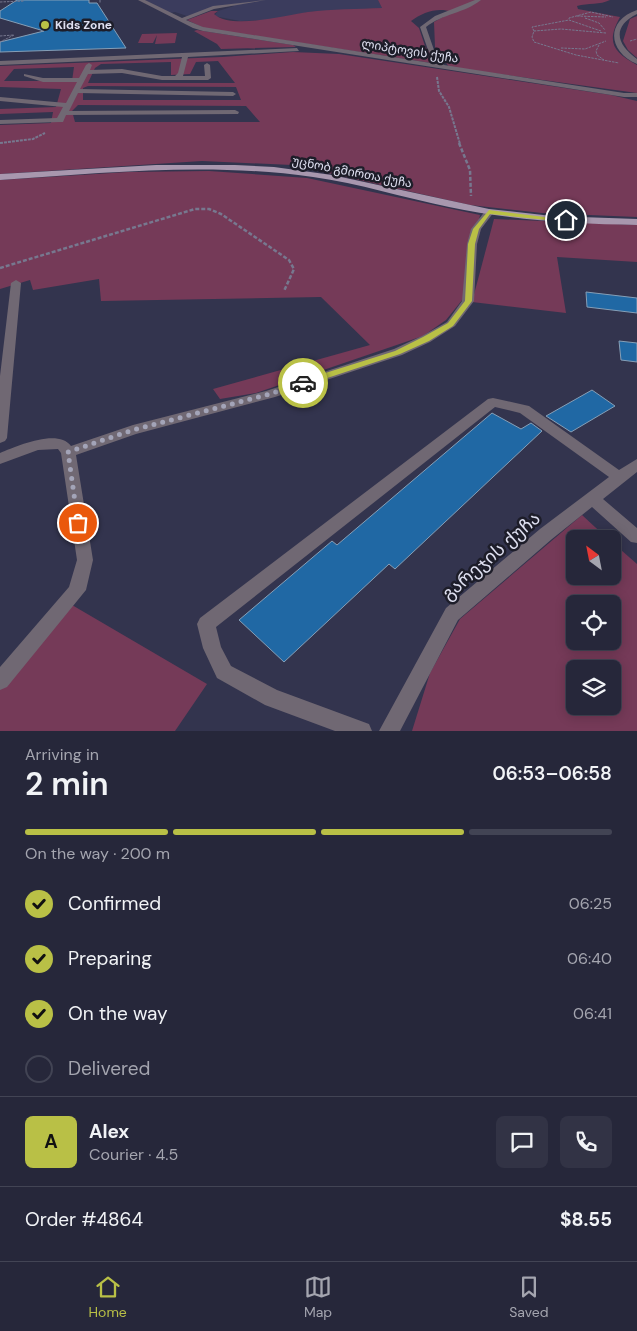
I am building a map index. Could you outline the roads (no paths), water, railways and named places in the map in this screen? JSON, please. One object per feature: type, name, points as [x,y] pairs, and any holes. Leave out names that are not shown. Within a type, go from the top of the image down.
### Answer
[{"type":"main road","name":"უცნობ გმირთა ქუჩა","points":[[0,177],[163,168],[264,169],[314,174],[489,212],[566,220],[637,222]]},
{"type":"street","points":[[132,0],[142,1],[203,29],[295,47]]},
{"type":"street","points":[[182,20],[213,8],[263,0]]},
{"type":"street","points":[[442,67],[431,50],[424,27],[444,12],[474,4],[478,0]]},
{"type":"street","points":[[637,12],[624,19],[616,36],[617,44],[637,62]]},
{"type":"street","points":[[0,56],[185,55],[295,47]]},
{"type":"street","name":"ლიპტოვის ქუჩა","points":[[295,47],[323,49],[637,96]]},
{"type":"street","points":[[0,63],[93,59],[124,54],[200,48],[209,53]]},
{"type":"street","points":[[176,78],[182,74],[185,55]]},
{"type":"street","points":[[62,116],[93,59]]},
{"type":"street","points":[[85,72],[122,71],[162,78],[208,78],[207,65]]},
{"type":"street","points":[[26,74],[43,80],[81,80]]},
{"type":"street","points":[[75,91],[233,94]]},
{"type":"street","points":[[0,99],[68,105]]},
{"type":"street","points":[[0,122],[62,116],[235,112]]},
{"type":"street","points":[[68,452],[133,430],[270,394],[398,352],[426,339],[450,324],[468,301],[472,244],[476,229],[489,212]]},
{"type":"street","points":[[0,438],[16,283]]},
{"type":"street","points":[[362,731],[272,698],[224,672],[212,648],[206,624],[493,402],[524,409],[620,477]]},
{"type":"street","points":[[0,458],[36,445],[51,442],[62,444],[68,452],[85,560],[77,590],[0,681]]},
{"type":"street","name":"გარეჯის ქუჩა","points":[[389,731],[452,614],[546,534],[637,464]]},
{"type":"street","points":[[592,498],[637,537]]},
{"type":"place","name":"Kids Zone","points":[[45,25]]}]
